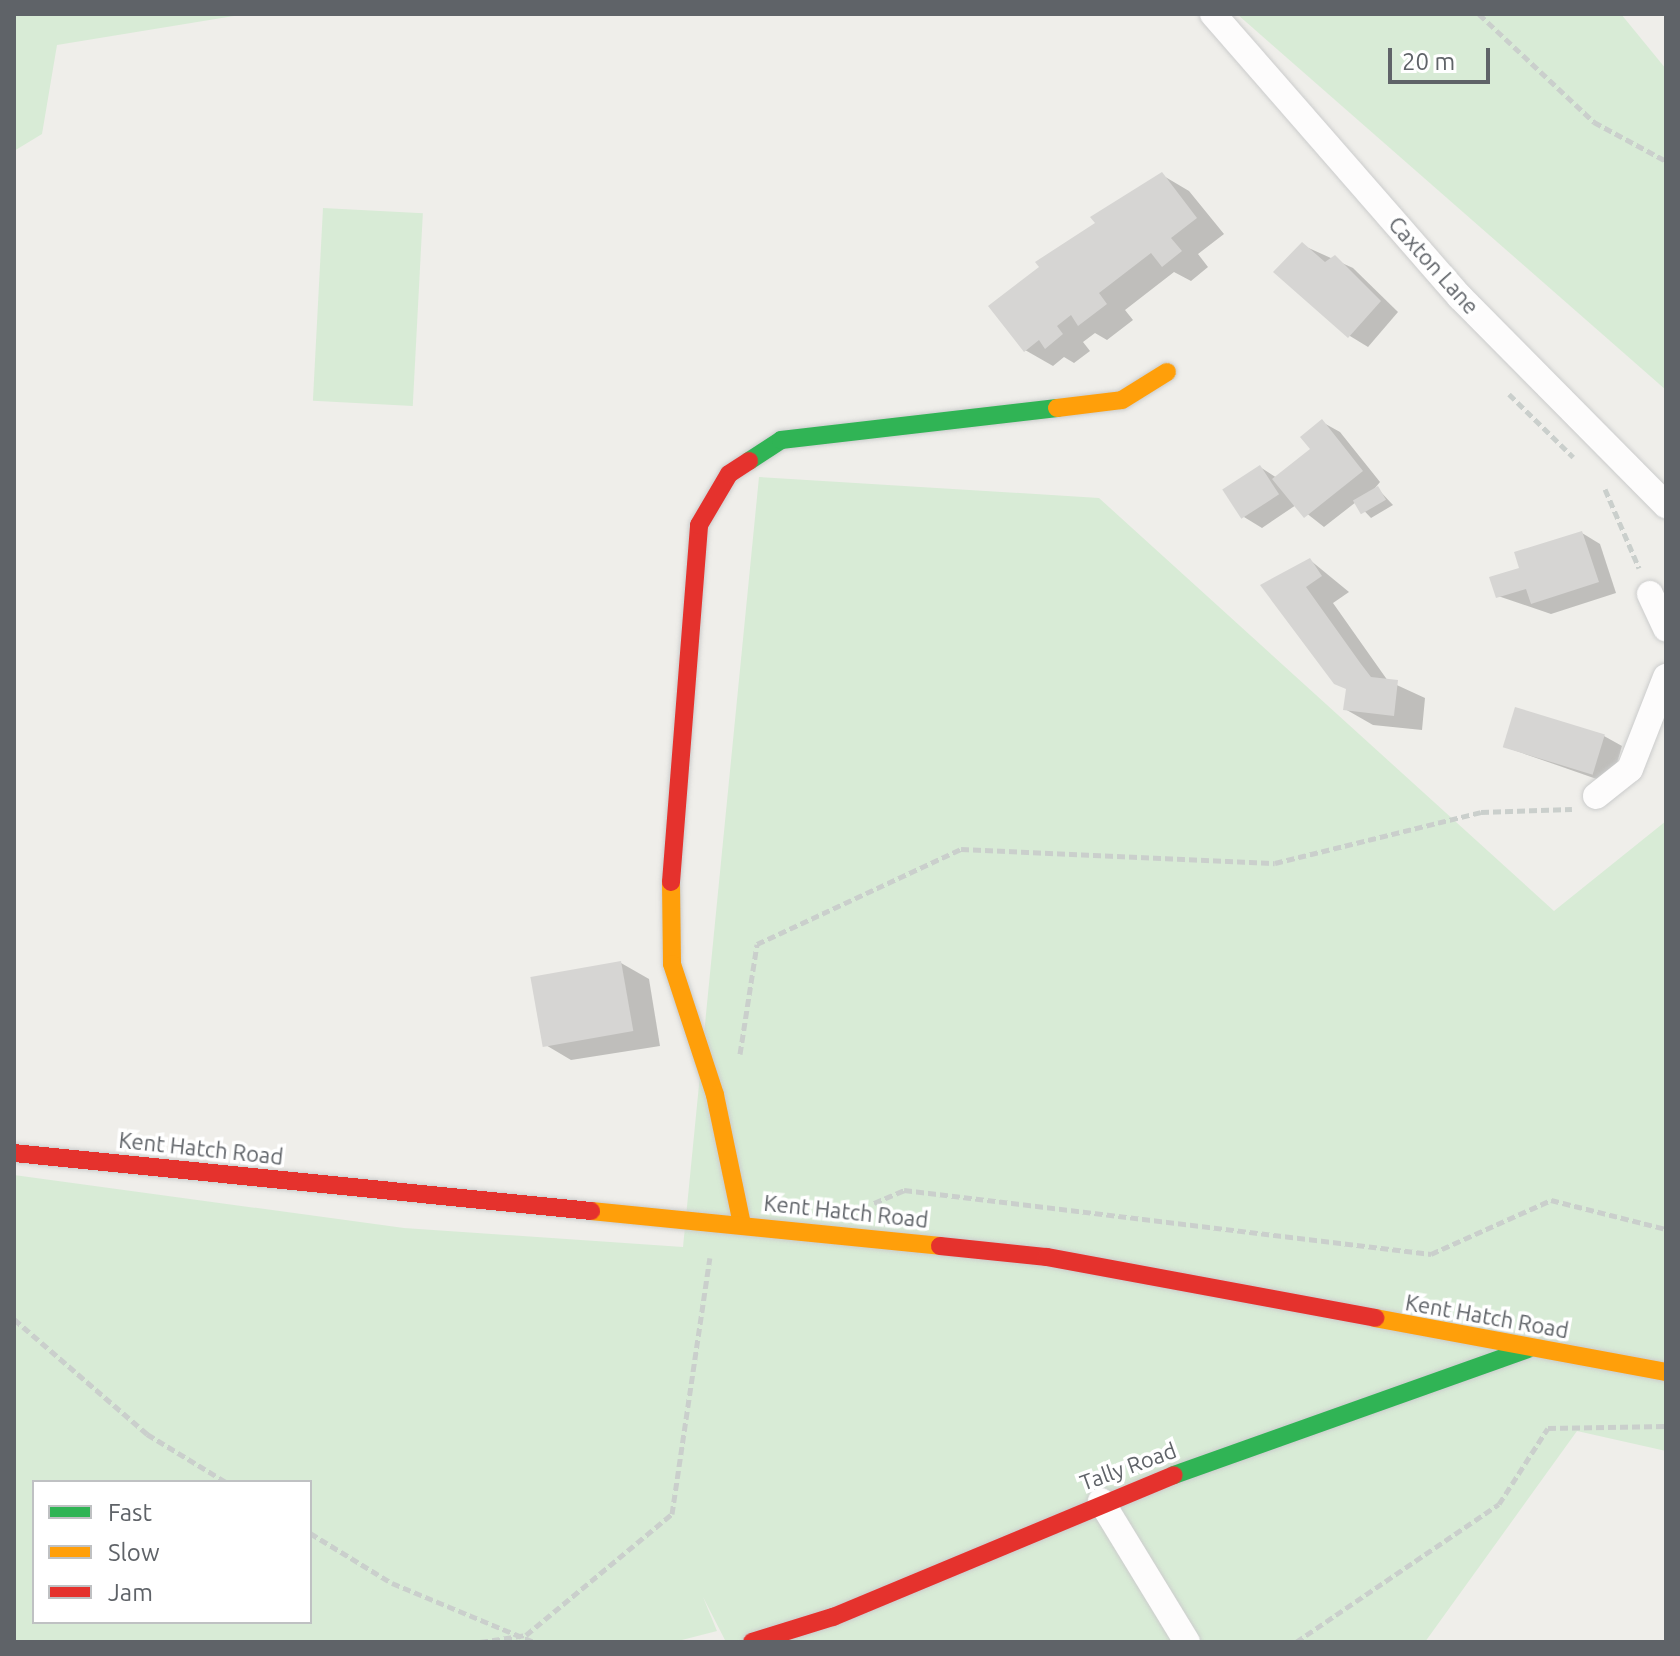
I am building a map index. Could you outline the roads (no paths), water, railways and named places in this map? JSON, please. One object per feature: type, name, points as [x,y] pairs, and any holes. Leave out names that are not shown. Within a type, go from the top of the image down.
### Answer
[{"type":"street","name":"Caxton Lane","points":[[1213,14],[1460,297],[1666,505]]},
{"type":"street","points":[[742,1224],[715,1095],[672,964],[671,830],[699,525],[729,474],[781,440],[1122,400],[1167,372]]},
{"type":"street","points":[[1650,594],[1666,629]]},
{"type":"street","points":[[1596,796],[1630,769],[1666,677]]},
{"type":"street","name":"Kent Hatch Road","points":[[14,1153],[716,1221],[1047,1257],[1527,1349],[1666,1372]]},
{"type":"street","name":"Tally Road","points":[[752,1642],[833,1617],[1101,1501],[1527,1349]]},
{"type":"street","points":[[1101,1501],[1187,1642]]}]
